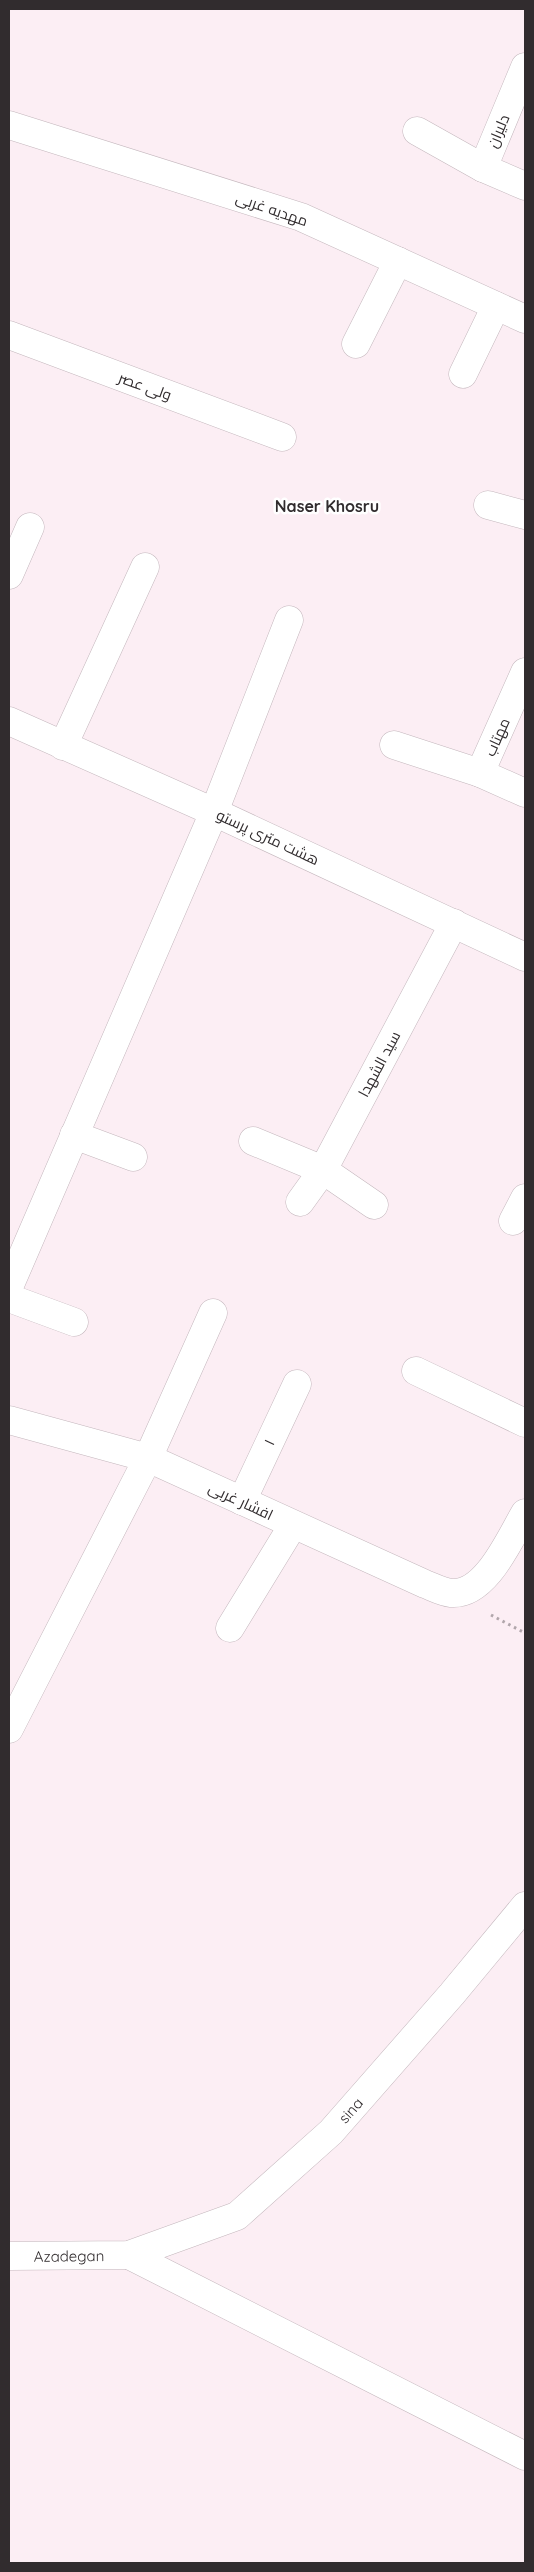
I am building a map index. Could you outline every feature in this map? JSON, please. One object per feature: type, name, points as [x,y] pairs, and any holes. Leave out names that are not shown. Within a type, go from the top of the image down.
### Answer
[{"type":"street","name":"دلیران","points":[[483,168],[525,67]]},
{"type":"street","name":"مهدیه غربی","points":[[9,125],[301,218],[525,320]]},
{"type":"street","points":[[417,131],[483,168],[525,186]]},
{"type":"street","points":[[356,344],[398,261]]},
{"type":"street","points":[[463,374],[496,306]]},
{"type":"street","name":"ولی عصر","points":[[9,335],[282,437]]},
{"type":"street","points":[[488,504],[525,515]]},
{"type":"street","points":[[9,575],[30,527]]},
{"type":"street","points":[[63,746],[145,567]]},
{"type":"street","points":[[9,1287],[214,812],[290,620]]},
{"type":"street","name":"مهتاب","points":[[480,774],[525,672]]},
{"type":"street","name":"هشت متری پرستو","points":[[9,721],[214,812],[525,957]]},
{"type":"street","points":[[394,746],[480,774],[525,793]]},
{"type":"street","name":"سید الشهدا","points":[[300,1202],[323,1170],[454,923]]},
{"type":"street","points":[[74,1135],[133,1157]]},
{"type":"street","points":[[253,1141],[323,1170],[374,1205]]},
{"type":"street","points":[[9,1298],[74,1322]]},
{"type":"street","points":[[9,1729],[148,1458],[213,1313]]},
{"type":"street","points":[[416,1371],[525,1423]]},
{"type":"street","name":"۱","points":[[242,1501],[297,1384]]},
{"type":"street","name":"افشار غربی","points":[[9,1420],[148,1458],[425,1584],[451,1593],[469,1590],[486,1577],[525,1513]]},
{"type":"street","points":[[230,1628],[294,1525]]},
{"type":"street","name":"sina","points":[[129,2254],[238,2216],[331,2132],[452,1994],[525,1906]]},
{"type":"street","points":[[129,2254],[525,2456]]},
{"type":"street","name":"Azadegan","points":[[9,2256],[129,2254]]},
{"type":"district","name":"Naser Khosru","points":[[327,506]]}]
